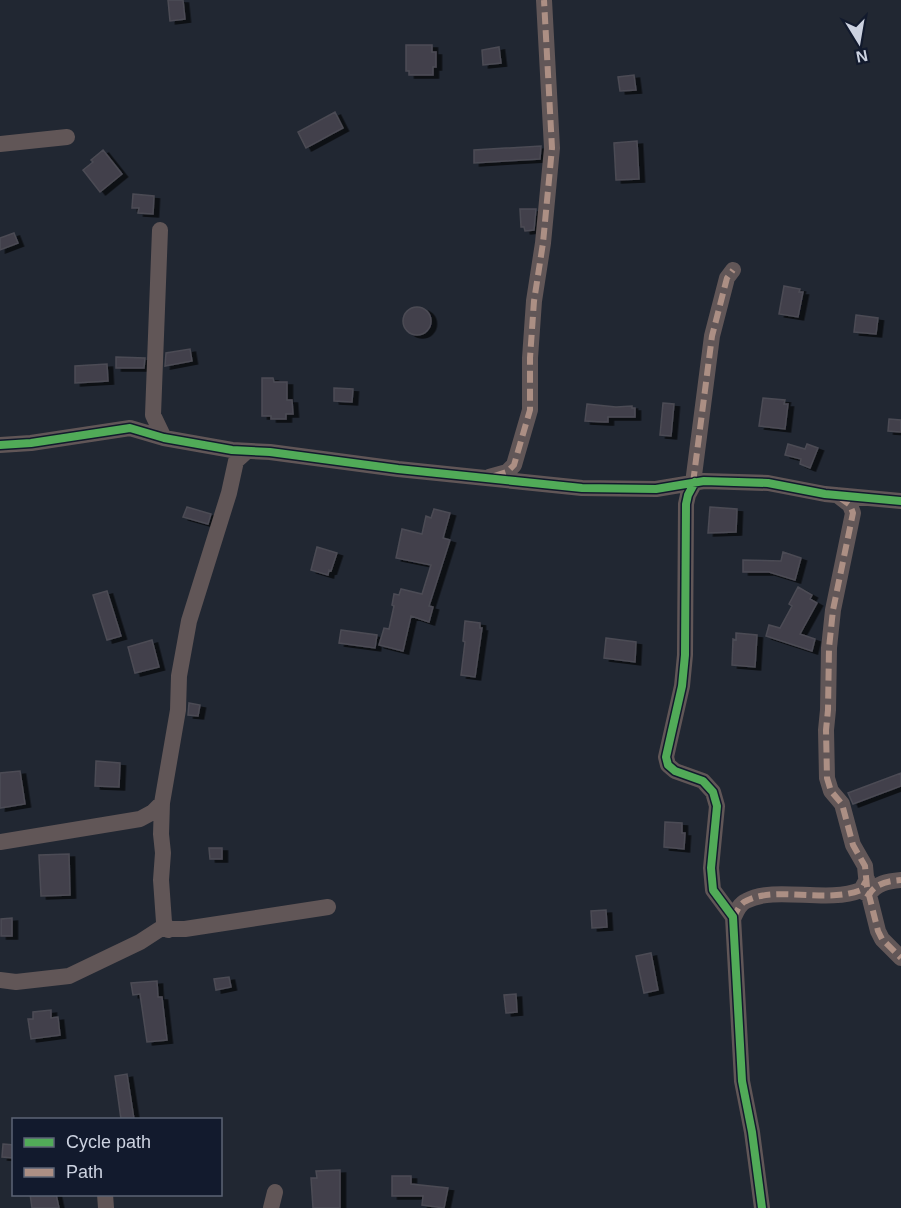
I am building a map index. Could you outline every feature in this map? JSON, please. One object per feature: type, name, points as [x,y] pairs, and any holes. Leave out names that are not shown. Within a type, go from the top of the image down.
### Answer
[{"type":"street","points":[[486,478],[507,471],[514,465],[530,410],[530,358],[534,301],[552,148],[544,0]]},
{"type":"street","points":[[0,144],[67,137]]},
{"type":"street","points":[[160,230],[153,415],[164,438]]},
{"type":"street","points":[[733,270],[728,278],[712,336],[688,486],[685,656],[681,693],[666,757],[668,765],[675,771],[703,781],[713,792],[717,806],[711,868],[713,890],[733,919]]},
{"type":"street","points":[[0,445],[32,443],[130,428],[153,415]]},
{"type":"street","points":[[130,428],[238,454],[270,452],[529,483],[582,488],[656,489],[768,483],[837,495],[901,501]]},
{"type":"street","points":[[164,927],[161,880],[162,803],[178,710],[178,676],[189,621],[229,493],[238,454]]},
{"type":"street","points":[[514,465],[516,471],[529,483]]},
{"type":"street","points":[[837,495],[850,506],[853,513]]},
{"type":"street","points":[[862,497],[853,513],[833,610],[829,648],[825,756],[831,791],[842,804],[853,845],[865,866],[866,888],[878,931],[882,939],[901,958]]},
{"type":"street","points":[[0,842],[140,819],[153,812],[162,803]]},
{"type":"street","points":[[140,819],[154,826],[161,834]]},
{"type":"street","points":[[717,896],[733,901],[778,895],[846,895],[866,888],[872,889],[888,881],[901,880]]},
{"type":"street","points":[[746,900],[741,904],[733,919],[742,1081],[752,1132],[762,1208]]},
{"type":"street","points":[[0,980],[16,982],[69,975],[140,942],[164,927],[185,929],[328,907]]},
{"type":"building","points":[[168,0],[183,0],[185,19],[170,21]]},
{"type":"building","points":[[406,45],[432,45],[432,52],[436,52],[436,67],[433,67],[433,75],[409,75],[409,71],[406,71]]},
{"type":"building","points":[[499,47],[501,63],[483,65],[482,50]]},
{"type":"building","points":[[634,75],[636,90],[620,91],[618,77]]},
{"type":"building","points":[[335,112],[343,128],[306,148],[298,132]]},
{"type":"building","points":[[637,141],[639,179],[616,180],[614,143]]},
{"type":"building","points":[[541,146],[540,159],[474,163],[474,150]]},
{"type":"building","points":[[103,150],[122,174],[100,192],[83,170]]},
{"type":"building","points":[[133,194],[154,196],[153,214],[138,213],[139,208],[132,208]]},
{"type":"building","points":[[520,209],[536,209],[534,230],[525,231],[524,227],[521,227]]},
{"type":"building","points":[[14,233],[18,243],[0,250],[0,238]]},
{"type":"building","points":[[784,286],[800,289],[799,292],[803,292],[798,317],[779,314]]},
{"type":"building","points":[[417,307],[427,311],[431,321],[427,331],[417,335],[407,331],[403,321],[407,311]]},
{"type":"building","points":[[856,315],[878,318],[876,334],[854,332]]},
{"type":"building","points":[[190,349],[192,361],[165,366],[166,353]]},
{"type":"building","points":[[116,357],[145,358],[144,368],[116,368]]},
{"type":"building","points":[[107,364],[108,381],[75,383],[75,366]]},
{"type":"building","points":[[262,378],[273,378],[274,382],[287,382],[287,400],[292,400],[293,414],[286,414],[286,419],[271,419],[271,416],[262,416]]},
{"type":"building","points":[[334,388],[353,389],[352,402],[334,401]]},
{"type":"building","points":[[763,398],[785,400],[784,404],[788,404],[785,429],[759,426]]},
{"type":"building","points":[[663,403],[674,404],[671,436],[660,435]]},
{"type":"building","points":[[587,404],[632,406],[635,408],[635,417],[608,417],[608,422],[585,421]]},
{"type":"building","points":[[889,419],[901,420],[901,432],[888,431]]},
{"type":"building","points":[[788,444],[805,449],[807,444],[818,448],[810,468],[800,464],[801,459],[785,455]]},
{"type":"building","points":[[187,507],[211,514],[208,524],[183,517]]},
{"type":"building","points":[[710,507],[737,509],[736,532],[708,533]]},
{"type":"building","points":[[434,509],[450,513],[443,538],[450,540],[429,606],[433,607],[429,622],[411,616],[403,651],[379,645],[384,628],[389,629],[394,594],[399,595],[401,589],[422,594],[431,565],[396,558],[402,529],[422,534],[426,516],[431,518]]},
{"type":"building","points":[[317,547],[337,553],[328,575],[311,570]]},
{"type":"building","points":[[783,552],[801,558],[795,580],[769,572],[743,572],[743,560],[781,561]]},
{"type":"building","points":[[798,587],[812,595],[810,599],[817,603],[800,634],[815,639],[812,651],[766,636],[769,625],[780,628],[792,606],[789,604]]},
{"type":"building","points":[[107,591],[121,636],[107,640],[93,595]]},
{"type":"building","points":[[465,621],[480,623],[480,628],[482,628],[475,677],[461,675]]},
{"type":"building","points":[[341,630],[377,635],[375,648],[339,643]]},
{"type":"building","points":[[736,633],[757,635],[755,667],[732,665],[733,639],[736,640]]},
{"type":"building","points":[[606,638],[636,642],[635,662],[604,658]]},
{"type":"building","points":[[152,640],[159,667],[135,673],[128,647]]},
{"type":"building","points":[[189,703],[200,705],[198,716],[188,715]]},
{"type":"building","points":[[96,761],[120,763],[119,787],[95,786]]},
{"type":"building","points":[[20,771],[25,804],[0,808],[0,773]]},
{"type":"building","points":[[901,773],[901,786],[853,804],[848,793]]},
{"type":"building","points":[[665,822],[682,823],[682,833],[685,833],[684,849],[664,847]]},
{"type":"building","points":[[209,848],[222,848],[222,859],[210,859]]},
{"type":"building","points":[[69,854],[70,895],[41,896],[39,855]]},
{"type":"building","points":[[606,910],[607,927],[592,928],[591,911]]},
{"type":"building","points":[[12,918],[12,936],[1,936],[1,919]]},
{"type":"building","points":[[651,953],[658,990],[644,993],[636,956]]},
{"type":"building","points":[[229,977],[231,987],[216,990],[214,979]]},
{"type":"building","points":[[157,981],[158,997],[162,997],[167,1040],[147,1042],[140,994],[133,995],[131,983]]},
{"type":"building","points":[[516,994],[517,1012],[506,1013],[504,995]]},
{"type":"building","points":[[51,1010],[51,1018],[58,1017],[60,1035],[31,1039],[28,1019],[33,1019],[33,1012]]},
{"type":"building","points":[[127,1074],[134,1118],[121,1118],[115,1076]]},
{"type":"building","points":[[3,1144],[12,1145],[12,1158],[2,1157]]},
{"type":"building","points":[[340,1170],[340,1208],[313,1208],[311,1178],[317,1178],[316,1171]]},
{"type":"building","points":[[392,1176],[411,1176],[411,1184],[448,1188],[444,1208],[422,1205],[423,1196],[392,1196]]},
{"type":"building","points":[[30,1196],[56,1196],[59,1208],[32,1208]]},
{"type":"marked path","points":[[494,476],[507,472],[514,465],[530,410],[530,358],[534,301],[543,243],[552,148],[544,0]]},
{"type":"marked path","points":[[693,483],[712,336],[727,278],[733,270]]},
{"type":"marked path","points":[[839,497],[850,505],[853,513],[833,610],[829,648],[827,778],[831,791],[842,804],[853,845],[865,866],[867,887],[878,931],[882,939],[901,958]]},
{"type":"marked path","points":[[733,919],[741,904],[758,897],[772,894],[847,894],[861,890],[867,879]]},
{"type":"marked path","points":[[866,893],[869,895],[883,883],[901,880]]},
{"type":"cycle path","points":[[0,445],[31,443],[130,428],[164,438],[232,450],[270,452],[398,469],[582,488],[656,489],[704,481],[768,483],[825,494],[901,501]]},
{"type":"cycle path","points":[[695,482],[686,504],[685,655],[682,686],[666,757],[668,765],[675,771],[703,781],[713,792],[717,806],[711,868],[713,890],[733,917],[742,1081],[752,1132],[762,1208]]}]
